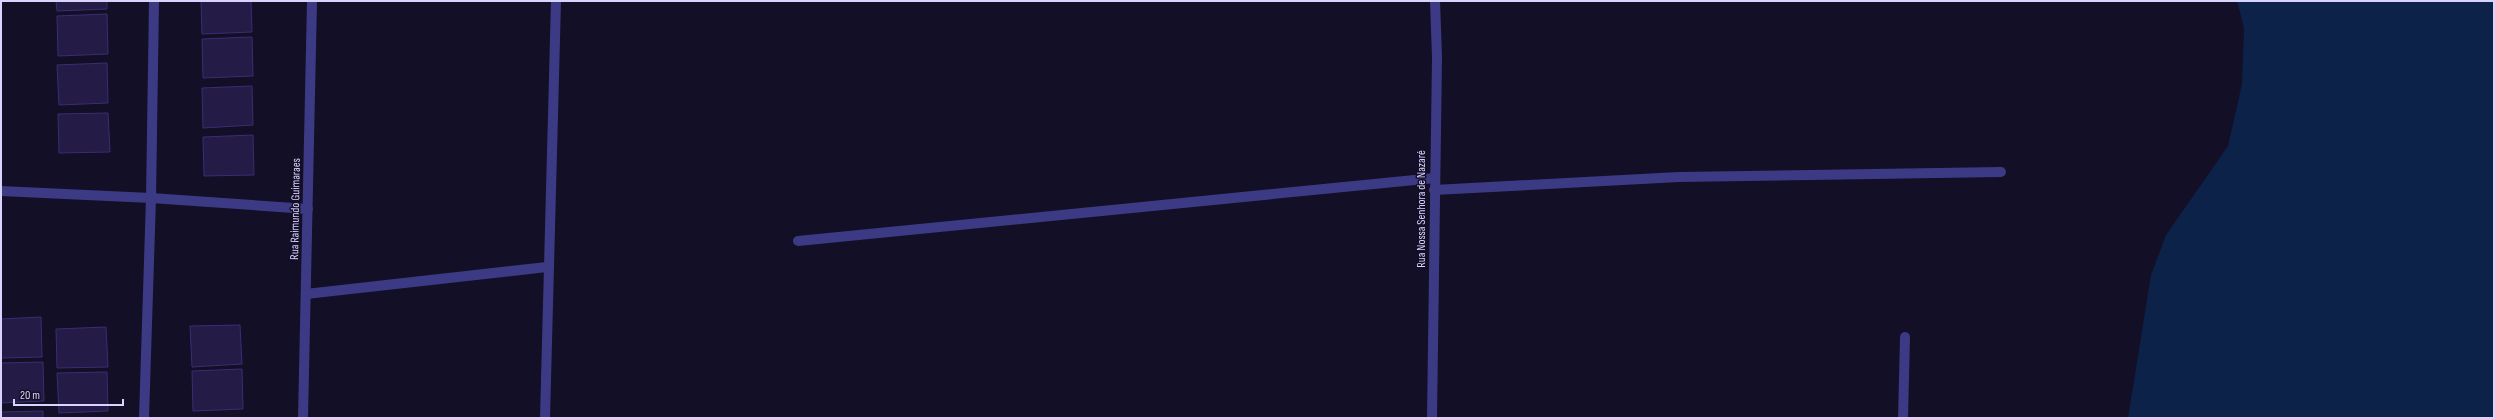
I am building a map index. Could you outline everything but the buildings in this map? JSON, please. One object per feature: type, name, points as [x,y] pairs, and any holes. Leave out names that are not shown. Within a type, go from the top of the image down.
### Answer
[{"type":"street","points":[[144,418],[151,198],[154,1]]},
{"type":"street","name":"Rua Raimundo Guimaraes","points":[[303,418],[312,1]]},
{"type":"street","points":[[545,418],[547,267],[556,1]]},
{"type":"street","name":"Rua Nossa Senhora de Nazaré","points":[[1432,418],[1434,178],[1437,57],[1435,1]]},
{"type":"street","points":[[1434,190],[1679,176],[2001,172]]},
{"type":"street","points":[[798,241],[1434,178]]},
{"type":"street","points":[[1,192],[151,198],[308,209]]},
{"type":"street","points":[[306,294],[547,267]]},
{"type":"street","points":[[1903,418],[1905,337]]},
{"type":"water","points":[[2237,1],[2494,1],[2494,418],[2128,418],[2151,275],[2166,235],[2228,146],[2242,84],[2244,28]]}]
